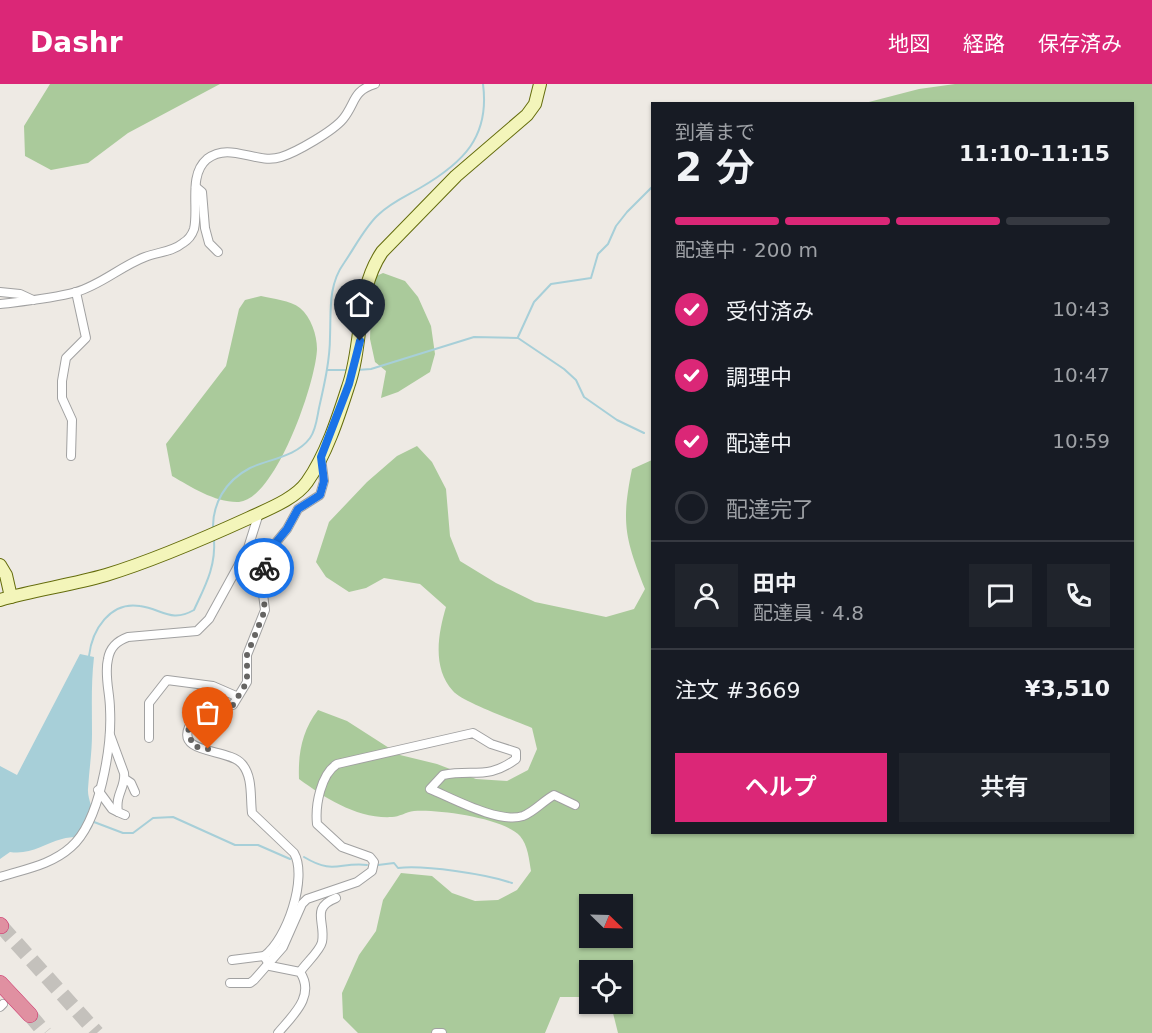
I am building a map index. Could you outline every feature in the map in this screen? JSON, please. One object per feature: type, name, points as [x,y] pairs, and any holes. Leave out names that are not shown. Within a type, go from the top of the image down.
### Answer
[{"type":"highway","points":[[0,983],[30,1015]]},
{"type":"street","points":[[0,304],[76,292],[135,261],[174,249],[184,243],[194,229],[196,187],[201,166],[213,155],[226,151],[271,159],[282,157],[336,126],[347,113],[353,98],[363,89],[375,84]]},
{"type":"street","points":[[0,565],[6,575],[6,598],[108,574],[201,540],[285,500],[306,484],[321,457],[351,378],[366,282],[382,252],[456,176],[527,115],[535,104],[540,84]]},
{"type":"street","points":[[196,187],[203,198],[205,228],[209,243],[218,252]]},
{"type":"street","points":[[0,292],[20,294],[33,300]]},
{"type":"street","points":[[71,456],[72,420],[62,398],[63,373],[68,355],[86,339],[76,292]]},
{"type":"street","points":[[230,983],[250,983],[278,944],[288,923],[300,875],[299,860],[252,813],[249,775],[240,761],[231,755],[196,748],[188,735],[194,720],[200,714],[223,705],[233,705],[236,696],[247,682],[247,655],[265,610],[261,578],[269,551],[287,529],[298,509],[320,495],[324,481],[321,457]]},
{"type":"street","points":[[0,877],[36,867],[60,856],[73,846],[91,820],[110,734],[107,671],[111,649],[118,641],[128,637],[197,631],[209,619],[248,548],[259,513]]},
{"type":"street","points":[[149,738],[149,703],[159,686],[167,680],[213,686],[236,696]]},
{"type":"street","points":[[232,960],[266,960],[283,947],[297,914],[307,899],[357,882],[368,876],[374,866],[370,857],[342,847],[317,824],[323,778],[327,770],[337,764],[473,733],[491,744],[516,752],[516,759],[507,765],[478,775],[443,775],[430,789],[478,809],[510,816],[521,817],[554,795],[575,806]]},
{"type":"street","points":[[98,790],[112,809],[122,814],[116,800],[125,779],[117,746],[110,734]]},
{"type":"street","points":[[125,779],[131,783],[135,792]]},
{"type":"street","points":[[300,972],[322,944],[322,908],[325,902],[336,898]]},
{"type":"street","points":[[266,960],[270,966],[300,972]]},
{"type":"street","points":[[278,1033],[302,1006],[305,991],[300,972]]},
{"type":"street","points":[[436,1033],[442,1033]]},
{"type":"green space","points":[[50,84],[220,84],[128,133],[88,163],[51,170],[25,156],[24,126]]},
{"type":"green space","points":[[955,84],[1152,84],[1152,1033],[618,1033],[613,1014],[633,1014],[633,960],[579,960],[579,997],[560,997],[545,1033],[358,1033],[343,1018],[342,993],[359,955],[376,931],[383,900],[401,873],[432,876],[452,893],[475,901],[498,900],[517,890],[531,871],[523,840],[512,830],[500,824],[470,816],[425,811],[414,811],[392,817],[366,815],[342,806],[299,779],[302,743],[308,726],[318,710],[347,721],[400,755],[437,764],[476,779],[507,781],[528,770],[537,749],[532,728],[467,700],[453,691],[446,682],[439,661],[439,639],[446,607],[420,584],[384,578],[366,588],[349,592],[326,577],[316,562],[329,522],[367,482],[397,456],[417,446],[432,462],[446,489],[450,536],[460,561],[496,583],[535,602],[606,617],[634,609],[645,589],[629,543],[626,517],[632,469],[651,460],[651,834],[1134,834],[1134,102],[869,102],[919,89]]},
{"type":"green space","points":[[383,273],[405,281],[418,297],[431,326],[435,354],[430,372],[398,392],[381,398],[386,371],[375,362],[370,339],[372,278]]},
{"type":"green space","points":[[261,296],[291,303],[304,312],[313,327],[316,338],[315,365],[302,411],[280,461],[267,481],[253,496],[239,502],[230,502],[204,494],[172,476],[166,444],[226,366],[239,309],[245,300]]},
{"type":"water","points":[[80,654],[94,657],[92,741],[88,789],[93,824],[91,829],[82,836],[62,839],[31,851],[10,852],[0,859],[0,766],[17,775]]},
{"type":"waterway","points":[[213,530],[215,511],[227,486],[250,468],[297,449],[312,435],[326,373],[330,346],[331,298],[339,271],[364,231],[378,215],[393,203],[435,179],[461,158],[477,134],[482,119],[483,84]]},
{"type":"waterway","points":[[518,337],[534,302],[551,284],[591,278],[598,254],[608,244],[616,226],[651,188]]},
{"type":"waterway","points":[[357,370],[371,369],[474,337],[518,338],[564,369],[576,380],[584,397],[617,420],[644,433]]},
{"type":"waterway","points":[[327,370],[349,370]]},
{"type":"waterway","points":[[89,656],[94,637],[104,619],[120,608],[140,606],[173,615],[186,614],[194,610],[211,567],[214,539]]},
{"type":"waterway","points":[[94,822],[123,833],[133,833],[153,818],[173,817],[235,845],[258,845],[290,859]]},
{"type":"waterway","points":[[304,857],[329,867],[367,865]]},
{"type":"waterway","points":[[378,865],[394,863],[398,868],[455,871],[512,883]]},
{"type":"tunnel","points":[[1,926],[97,1033]]},
{"type":"tunnel","points":[[30,1015],[45,1033]]},
{"type":"way so far","points":[[208,749],[198,749],[193,746],[190,743],[188,731],[200,714],[223,705],[233,705],[236,696],[247,682],[247,655],[265,610],[266,601],[261,578],[264,568]]},
{"type":"route","points":[[264,568],[269,551],[287,529],[298,509],[320,495],[324,486],[321,457],[349,384],[360,341]]}]
